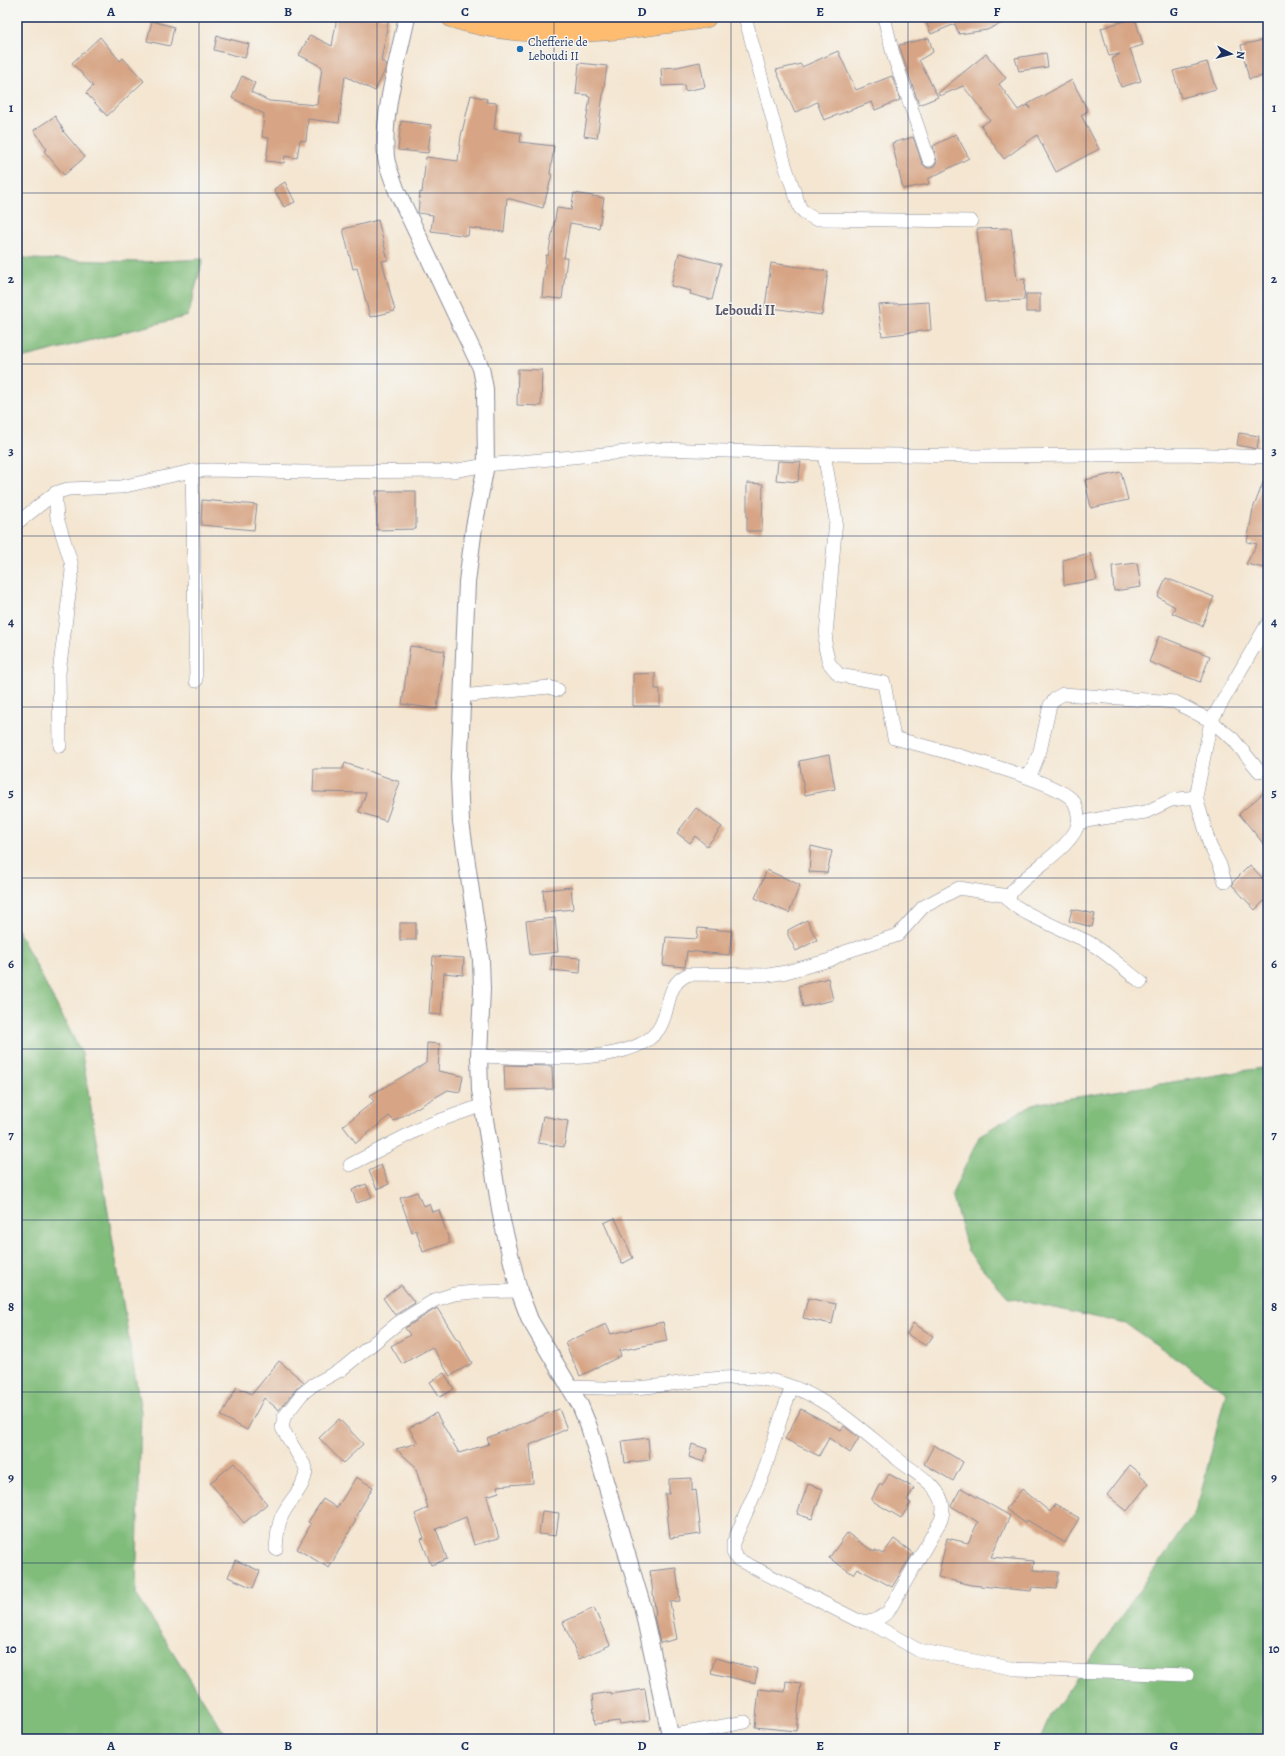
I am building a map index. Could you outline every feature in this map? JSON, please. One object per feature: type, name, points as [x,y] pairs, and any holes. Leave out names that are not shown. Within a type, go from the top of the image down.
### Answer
[{"type":"main road","points":[[452,17],[504,28],[563,31],[630,28],[706,17]]},
{"type":"street","points":[[407,17],[388,113],[385,136],[386,159],[396,189],[481,368],[485,389],[486,465],[474,527],[467,582],[460,778],[462,822],[481,960],[482,989],[479,1056],[483,1105],[502,1221],[519,1291],[530,1320],[580,1405],[589,1427],[641,1601],[670,1737],[745,1722]]},
{"type":"street","points":[[745,17],[786,168],[800,208],[806,214],[815,219],[971,221]]},
{"type":"street","points":[[884,17],[892,54],[929,160]]},
{"type":"street","points":[[17,523],[55,493],[68,489],[121,487],[192,471],[210,470],[303,472],[453,471],[486,465],[657,449],[824,454],[974,456],[1184,454],[1268,457]]},
{"type":"street","points":[[824,454],[836,520],[825,647],[829,663],[839,676],[884,684],[894,738],[1025,776],[1066,794],[1074,801],[1078,823],[1074,835],[1037,870],[1017,884],[1008,896]]},
{"type":"street","points":[[192,471],[196,681]]},
{"type":"street","points":[[55,493],[57,518],[71,562],[72,571],[59,673],[60,746]]},
{"type":"street","points":[[1225,882],[1220,864],[1210,846],[1196,797],[1211,722],[1268,622]]},
{"type":"street","points":[[462,696],[549,687],[558,690]]},
{"type":"street","points":[[1025,776],[1032,771],[1040,751],[1050,705],[1056,698],[1063,694],[1175,702],[1211,722],[1233,739],[1260,771]]},
{"type":"street","points":[[1078,823],[1146,812],[1171,800],[1196,797]]},
{"type":"street","points":[[479,1056],[589,1058],[625,1050],[651,1039],[659,1029],[665,1016],[674,985],[680,978],[688,974],[769,975],[786,972],[830,960],[846,952],[898,935],[923,907],[959,888],[1008,896]]},
{"type":"street","points":[[1008,896],[1010,902],[1032,916],[1089,942],[1104,952],[1141,982]]},
{"type":"street","points":[[350,1165],[427,1125],[483,1105]]},
{"type":"street","points":[[276,1549],[281,1517],[302,1485],[306,1474],[306,1468],[282,1428],[284,1417],[302,1394],[312,1385],[342,1369],[398,1324],[435,1300],[454,1294],[519,1291]]},
{"type":"street","points":[[569,1387],[632,1388],[722,1379],[756,1378],[783,1383],[820,1401],[852,1423],[935,1488],[941,1499],[943,1508],[941,1520],[888,1612],[877,1620],[869,1622]]},
{"type":"street","points":[[792,1387],[782,1411],[764,1472],[733,1543],[733,1552],[737,1560],[857,1620],[869,1622],[918,1650],[1016,1669],[1187,1675]]},
{"type":"green space","points":[[17,256],[31,259],[142,262],[203,259],[188,316],[17,359]]},
{"type":"green space","points":[[17,929],[82,1054],[141,1412],[136,1594],[228,1739],[17,1739]]},
{"type":"green space","points":[[1268,1067],[1268,1739],[1040,1739],[1049,1718],[1197,1509],[1226,1392],[1126,1324],[1009,1298],[968,1252],[952,1194],[980,1135],[1033,1104]]},
{"type":"building","points":[[337,17],[389,17],[381,61],[387,64],[375,91],[345,76],[339,123],[308,119],[306,141],[300,140],[297,158],[285,156],[284,163],[266,161],[269,138],[262,137],[264,114],[232,98],[242,76],[255,83],[251,92],[269,101],[317,105],[322,67],[299,55],[310,35],[332,46]]},
{"type":"building","points":[[924,17],[1014,17],[987,30],[959,34],[955,24],[931,34]]},
{"type":"building","points":[[1135,18],[1143,45],[1130,49],[1141,81],[1121,87],[1112,59],[1120,54],[1109,56],[1101,28]]},
{"type":"building","points":[[152,21],[174,27],[170,46],[147,41]]},
{"type":"building","points":[[217,36],[249,44],[245,58],[214,50]]},
{"type":"building","points":[[100,37],[120,61],[123,58],[144,81],[107,116],[86,93],[93,86],[72,63]]},
{"type":"building","points":[[929,38],[933,52],[919,60],[938,97],[919,105],[899,45]]},
{"type":"building","points":[[1268,39],[1268,75],[1249,79],[1241,45]]},
{"type":"building","points":[[838,51],[856,90],[892,76],[900,100],[875,110],[872,102],[824,120],[817,102],[795,113],[776,70],[801,64],[802,67]]},
{"type":"building","points":[[1046,53],[1048,67],[1019,71],[1015,58]]},
{"type":"building","points":[[986,54],[1006,78],[999,84],[1018,110],[1027,105],[1030,109],[1028,104],[1072,80],[1088,111],[1081,115],[1099,149],[1056,172],[1037,135],[1004,159],[981,126],[990,120],[963,86],[940,96],[938,93]]},
{"type":"building","points":[[700,62],[705,87],[685,91],[684,85],[662,86],[661,68],[677,67]]},
{"type":"building","points":[[1207,62],[1216,89],[1181,98],[1173,71]]},
{"type":"building","points":[[579,63],[607,66],[597,138],[584,136],[590,97],[587,96],[588,95],[576,94]]},
{"type":"building","points":[[471,95],[487,99],[486,102],[497,103],[494,129],[521,133],[520,142],[554,146],[550,174],[552,175],[543,208],[507,198],[504,232],[469,228],[468,236],[431,231],[433,215],[418,213],[426,157],[458,161],[461,136]]},
{"type":"building","points":[[55,116],[63,131],[85,157],[64,175],[44,151],[47,149],[34,130]]},
{"type":"building","points":[[401,121],[431,125],[428,153],[398,150]]},
{"type":"building","points":[[956,134],[969,158],[928,179],[929,184],[903,189],[892,143],[913,137],[922,163],[927,168],[931,168],[937,161],[933,146]]},
{"type":"building","points":[[285,182],[295,202],[284,207],[274,189]]},
{"type":"building","points":[[574,193],[604,198],[599,228],[570,223],[564,258],[567,258],[562,299],[542,297],[546,255],[548,256],[557,208],[571,210]]},
{"type":"building","points":[[378,220],[388,260],[382,261],[395,311],[370,317],[357,268],[353,269],[343,229]]},
{"type":"building","points":[[1011,228],[1017,280],[1025,279],[1024,300],[985,302],[977,229]]},
{"type":"building","points":[[679,253],[721,264],[712,300],[690,294],[691,291],[671,286]]},
{"type":"building","points":[[771,263],[828,271],[822,315],[765,307]]},
{"type":"building","points":[[1026,294],[1040,294],[1040,312],[1026,312]]},
{"type":"building","points":[[929,302],[931,330],[882,336],[878,305]]},
{"type":"building","points":[[518,369],[542,370],[541,406],[517,405]]},
{"type":"building","points":[[1239,433],[1259,436],[1257,449],[1237,445]]},
{"type":"building","points":[[778,461],[801,462],[798,482],[776,480]]},
{"type":"building","points":[[1121,472],[1128,500],[1091,508],[1085,480]]},
{"type":"building","points":[[1266,475],[1268,475],[1268,550],[1264,568],[1246,564],[1257,544],[1247,542],[1253,509]]},
{"type":"building","points":[[747,483],[763,484],[762,531],[747,531]]},
{"type":"building","points":[[376,491],[416,491],[416,529],[377,530]]},
{"type":"building","points":[[202,500],[257,505],[254,530],[201,525]]},
{"type":"building","points":[[1090,553],[1097,580],[1064,585],[1063,560]]},
{"type":"building","points":[[1137,563],[1141,587],[1114,591],[1112,566]]},
{"type":"building","points":[[1166,578],[1214,597],[1202,626],[1172,613],[1175,607],[1158,597]]},
{"type":"building","points":[[1159,636],[1210,656],[1200,682],[1149,662]]},
{"type":"building","points":[[410,646],[445,651],[437,709],[402,704]]},
{"type":"building","points":[[655,673],[655,689],[660,689],[660,706],[633,706],[633,674]]},
{"type":"building","points":[[829,755],[835,789],[805,795],[799,761]]},
{"type":"building","points":[[345,763],[400,782],[386,821],[359,812],[366,793],[313,792],[314,769],[343,769]]},
{"type":"building","points":[[1268,789],[1268,849],[1239,814]]},
{"type":"building","points":[[696,808],[722,827],[707,846],[695,836],[690,843],[677,833]]},
{"type":"building","points":[[811,846],[832,851],[827,873],[809,872]]},
{"type":"building","points":[[1250,865],[1268,884],[1268,897],[1255,910],[1232,885],[1233,882]]},
{"type":"building","points":[[767,870],[800,885],[789,913],[755,898]]},
{"type":"building","points":[[571,887],[573,909],[545,912],[543,890]]},
{"type":"building","points":[[1072,909],[1095,914],[1092,927],[1069,921]]},
{"type":"building","points":[[555,918],[558,952],[530,955],[526,921]]},
{"type":"building","points":[[807,920],[817,940],[796,951],[788,935],[788,930]]},
{"type":"building","points":[[400,923],[416,923],[416,940],[400,940]]},
{"type":"building","points":[[698,928],[732,931],[729,955],[687,951],[685,967],[663,965],[666,937],[697,939]]},
{"type":"building","points":[[433,956],[464,958],[463,975],[444,973],[441,1015],[429,1014]]},
{"type":"building","points":[[552,956],[581,958],[580,973],[551,970]]},
{"type":"building","points":[[828,978],[833,1000],[803,1007],[798,986]]},
{"type":"building","points":[[427,1043],[440,1044],[438,1071],[463,1076],[460,1092],[448,1090],[394,1121],[389,1116],[356,1143],[343,1126],[374,1101],[369,1096],[426,1063]]},
{"type":"building","points":[[504,1065],[552,1066],[553,1089],[505,1090]]},
{"type":"building","points":[[543,1116],[568,1121],[564,1147],[538,1143]]},
{"type":"building","points":[[381,1165],[389,1184],[377,1189],[369,1171]]},
{"type":"building","points":[[366,1184],[372,1197],[357,1203],[352,1190]]},
{"type":"building","points":[[417,1192],[423,1206],[429,1204],[432,1212],[439,1210],[450,1243],[423,1252],[416,1230],[412,1232],[400,1198]]},
{"type":"building","points":[[615,1218],[633,1258],[622,1264],[604,1223]]},
{"type":"building","points":[[401,1285],[415,1303],[395,1315],[383,1298]]},
{"type":"building","points":[[808,1298],[836,1304],[832,1324],[803,1318]]},
{"type":"building","points":[[437,1308],[472,1363],[450,1376],[432,1347],[402,1364],[391,1346],[410,1335],[405,1328]]},
{"type":"building","points":[[663,1322],[667,1341],[619,1351],[621,1356],[580,1376],[565,1343],[606,1324],[611,1334]]},
{"type":"building","points":[[913,1323],[933,1336],[926,1346],[907,1334]]},
{"type":"building","points":[[279,1361],[304,1382],[296,1389],[279,1410],[264,1398],[247,1430],[221,1416],[237,1387],[252,1394]]},
{"type":"building","points":[[444,1373],[454,1389],[440,1397],[430,1382]]},
{"type":"building","points":[[559,1409],[567,1429],[530,1445],[533,1483],[497,1486],[499,1492],[487,1496],[499,1538],[474,1545],[466,1517],[436,1529],[447,1559],[431,1565],[421,1539],[424,1538],[415,1514],[428,1508],[415,1466],[396,1449],[418,1443],[409,1428],[436,1413],[459,1453],[489,1444],[487,1438]]},
{"type":"building","points":[[801,1409],[841,1430],[844,1426],[859,1438],[850,1453],[829,1438],[819,1456],[785,1439]]},
{"type":"building","points":[[339,1419],[363,1444],[343,1463],[319,1438]]},
{"type":"building","points":[[648,1438],[650,1460],[625,1463],[622,1441]]},
{"type":"building","points":[[692,1444],[707,1449],[704,1462],[689,1457]]},
{"type":"building","points":[[934,1445],[963,1462],[953,1481],[924,1464]]},
{"type":"building","points":[[234,1463],[267,1504],[244,1523],[210,1483]]},
{"type":"building","points":[[1130,1465],[1149,1483],[1127,1511],[1107,1495]]},
{"type":"building","points":[[889,1474],[914,1488],[907,1500],[911,1503],[901,1518],[871,1500],[880,1484],[882,1486]]},
{"type":"building","points":[[356,1477],[373,1487],[354,1519],[356,1520],[329,1568],[297,1549],[311,1524],[308,1522],[323,1499],[337,1508]]},
{"type":"building","points":[[692,1478],[692,1491],[696,1490],[701,1534],[670,1538],[665,1494],[669,1494],[669,1479]]},
{"type":"building","points":[[808,1484],[823,1489],[812,1519],[797,1514]]},
{"type":"building","points":[[961,1488],[1010,1516],[991,1557],[1034,1561],[1033,1570],[1059,1572],[1057,1589],[1032,1587],[1031,1591],[971,1585],[938,1577],[947,1538],[968,1543],[978,1522],[951,1506]]},
{"type":"building","points":[[1022,1489],[1050,1512],[1055,1504],[1079,1518],[1065,1543],[1027,1520],[1025,1523],[1006,1509]]},
{"type":"building","points":[[542,1511],[559,1513],[556,1536],[539,1534]]},
{"type":"building","points":[[847,1533],[874,1552],[875,1550],[883,1554],[894,1539],[913,1553],[892,1587],[857,1568],[853,1574],[829,1558]]},
{"type":"building","points":[[235,1560],[260,1571],[253,1588],[228,1577]]},
{"type":"building","points":[[676,1568],[680,1601],[670,1602],[677,1639],[660,1643],[654,1616],[656,1615],[650,1571]]},
{"type":"building","points":[[594,1608],[610,1645],[579,1659],[563,1622]]},
{"type":"building","points":[[715,1658],[758,1669],[755,1683],[711,1673]]},
{"type":"building","points":[[786,1681],[801,1683],[796,1731],[755,1727],[759,1689],[785,1692]]},
{"type":"building","points":[[645,1689],[650,1720],[620,1724],[619,1721],[595,1724],[592,1695]]},
{"type":"place","name":"Chefferie de Leboudi II","points":[[520,49]]},
{"type":"district","name":"Leboudi II","points":[[745,310]]}]
